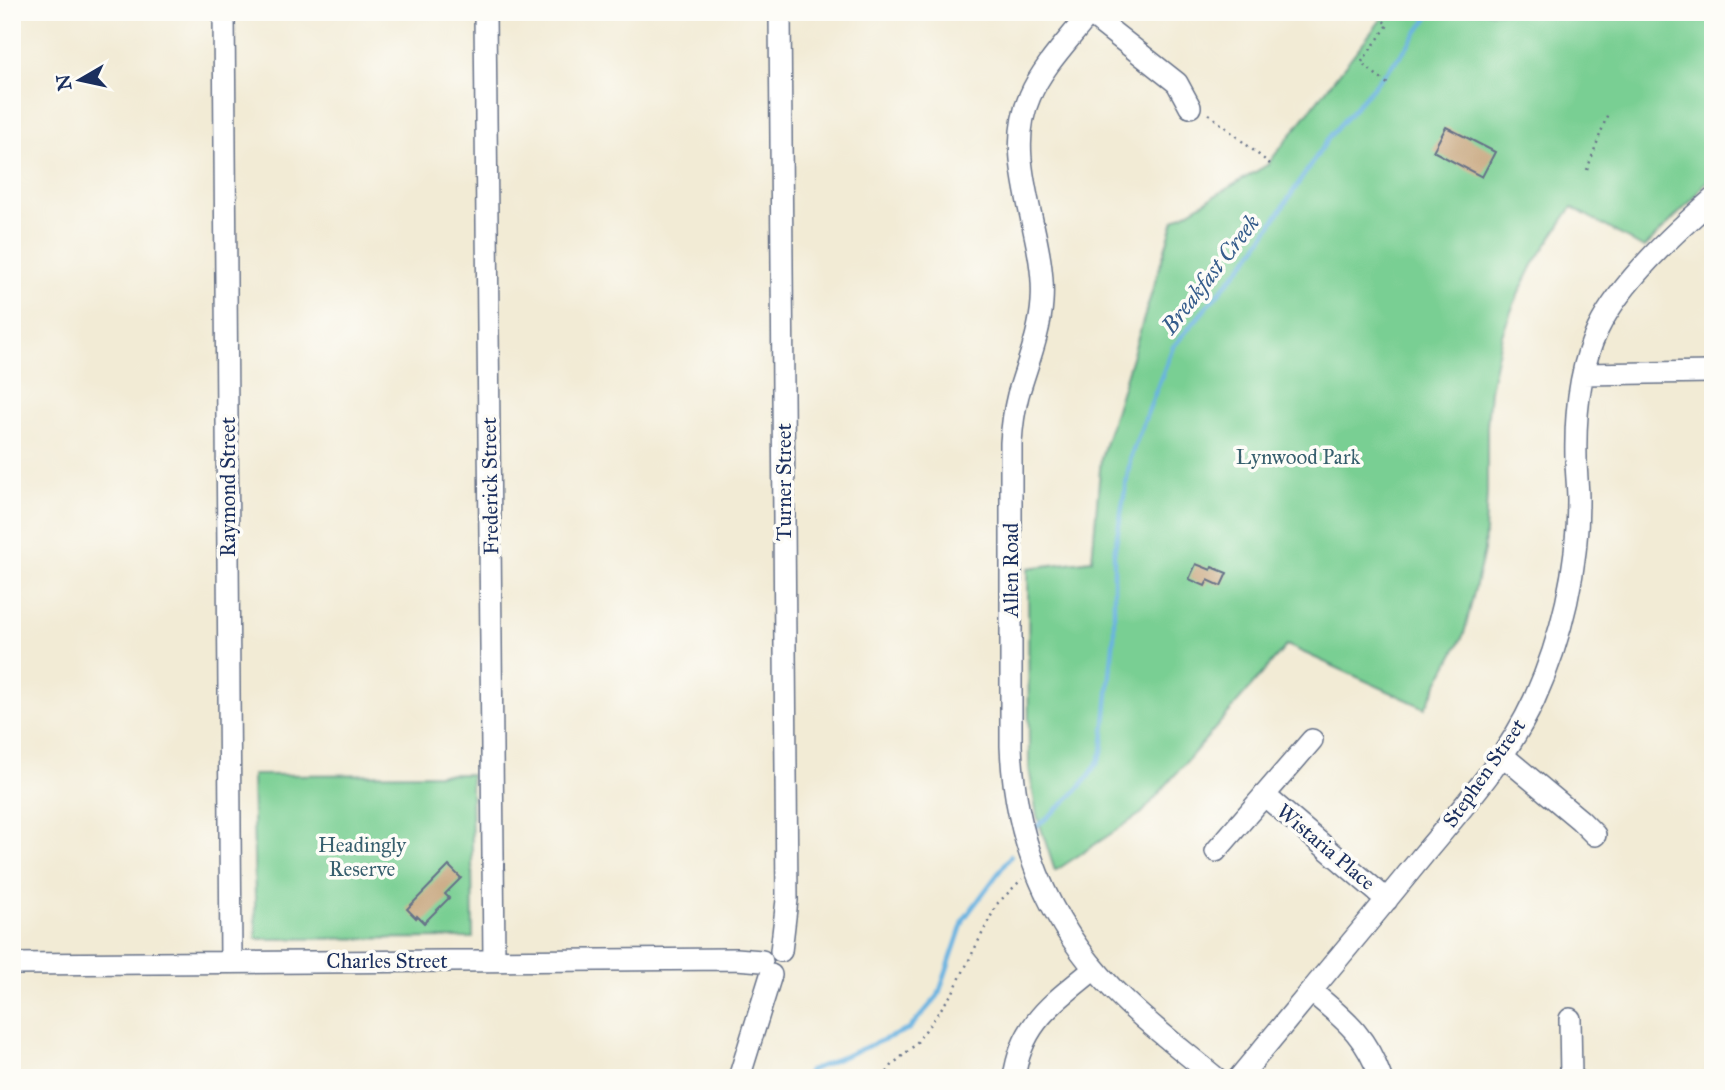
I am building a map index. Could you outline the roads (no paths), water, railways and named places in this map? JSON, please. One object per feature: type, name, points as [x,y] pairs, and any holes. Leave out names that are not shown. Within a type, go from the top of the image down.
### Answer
[{"type":"street","name":"Raymond Street","points":[[224,12],[231,962]]},
{"type":"street","name":"Frederick Street","points":[[485,12],[494,960]]},
{"type":"street","name":"Turner Street","points":[[767,968],[765,953],[773,949],[781,951],[787,900],[780,12]]},
{"type":"street","points":[[1088,13],[1177,83],[1200,111]]},
{"type":"street","name":"Allen Road","points":[[1088,13],[1034,87],[1026,105],[1021,129],[1022,169],[1042,267],[1043,287],[1040,321],[1018,395],[1012,431],[1011,746],[1014,784],[1017,806],[1034,865],[1055,913],[1094,970],[1127,1003],[1216,1078]]},
{"type":"street","name":"Stephen Street","points":[[1239,1078],[1451,823],[1502,755],[1534,700],[1559,633],[1575,552],[1578,396],[1589,351],[1611,306],[1653,256],[1713,199]]},
{"type":"street","points":[[1583,374],[1713,372]]},
{"type":"street","name":"Wistaria Place","points":[[1216,851],[1312,740]]},
{"type":"street","points":[[1502,755],[1595,835]]},
{"type":"street","name":"Wistaria Place","points":[[1264,795],[1387,900]]},
{"type":"street","name":"Charles Street","points":[[12,964],[736,959],[767,968]]},
{"type":"street","points":[[739,1078],[759,1017],[767,968]]},
{"type":"street","points":[[1014,1078],[1023,1042],[1036,1021],[1094,970]]},
{"type":"street","points":[[1311,991],[1358,1033],[1381,1078]]},
{"type":"street","points":[[1570,1019],[1571,1078]]},
{"type":"waterway","name":"Breakfast Creek","points":[[1036,827],[1083,783],[1102,752],[1114,636],[1114,554],[1131,455],[1173,347],[1251,255],[1330,136],[1400,56],[1432,12]]},
{"type":"waterway","name":"Breakfast Creek","points":[[804,1078],[809,1071],[909,1029],[938,996],[964,919],[1011,856]]},
{"type":"park label","name":"Lynwood Park","points":[[1298,457]]},
{"type":"park label","name":"Headingly Reserve","points":[[362,857]]}]
